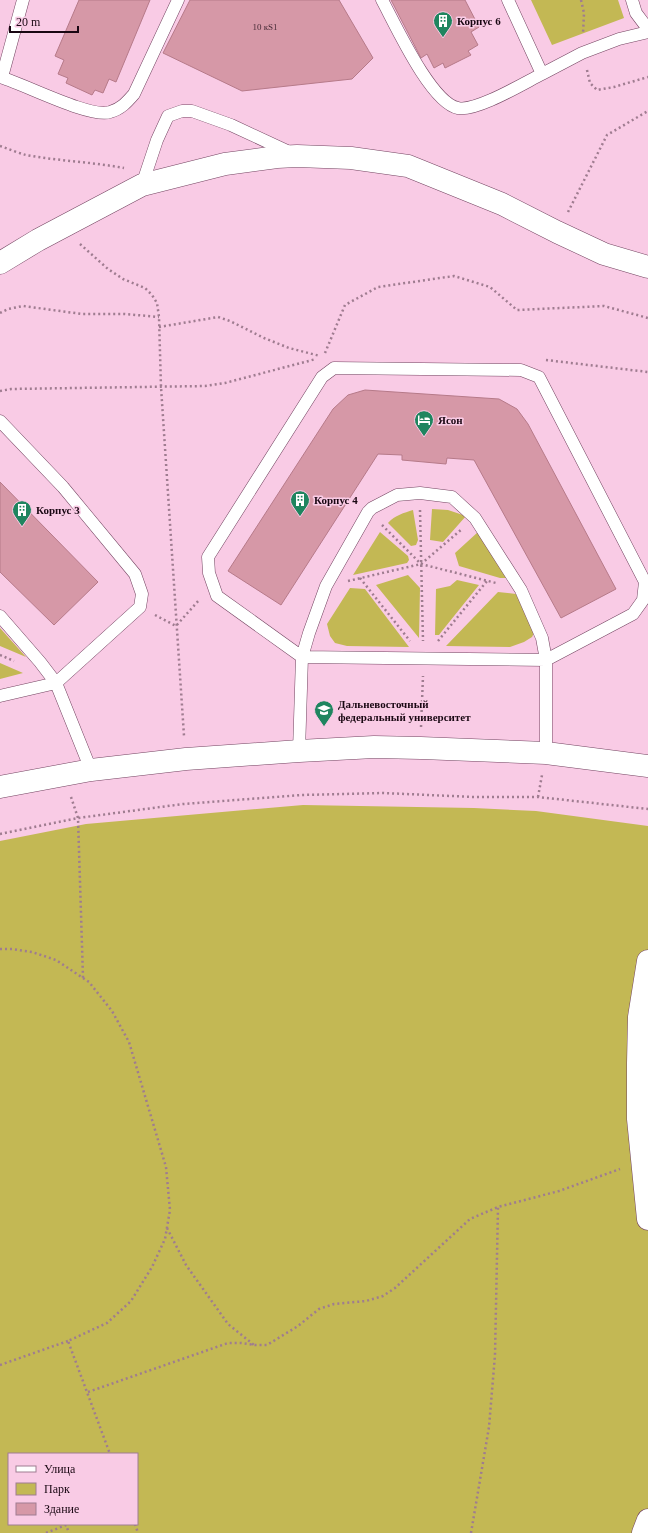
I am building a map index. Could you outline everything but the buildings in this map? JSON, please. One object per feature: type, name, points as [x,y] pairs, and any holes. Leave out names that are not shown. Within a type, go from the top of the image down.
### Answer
[{"type":"street","points":[[0,263],[62,227],[144,176],[277,157],[298,156],[350,158],[408,166],[502,204],[604,254],[648,267]]},
{"type":"street","points":[[0,787],[91,770],[186,759],[374,747],[546,753],[648,766]]},
{"type":"street","points":[[648,961],[639,1016],[638,1119],[648,1219]]},
{"type":"street","points":[[643,1533],[648,1520]]},
{"type":"lane","points":[[23,0],[1,77],[80,108],[109,113],[123,106],[134,94],[178,0]]},
{"type":"lane","points":[[382,0],[430,84],[443,99],[458,108],[477,106],[582,53],[619,39],[648,32]]},
{"type":"lane","points":[[508,0],[542,74]]},
{"type":"lane","points":[[632,0],[636,13],[648,29]]},
{"type":"lane","points":[[144,176],[168,116],[182,111],[192,111],[231,125],[298,156]]},
{"type":"lane","points":[[334,368],[521,370],[540,377],[645,582],[643,600],[633,614],[546,660],[302,657],[217,596],[208,573],[208,556],[322,377],[334,368]]},
{"type":"lane","points":[[0,421],[63,487],[135,574],[142,594],[140,607],[56,683],[0,696]]},
{"type":"lane","points":[[299,751],[302,657],[326,586],[368,512],[372,508],[397,495],[420,493],[452,497],[475,518],[522,590],[542,638],[546,660],[546,753]]},
{"type":"lane","points":[[0,616],[56,683],[91,770]]},
{"type":"path","points":[[581,0],[584,13],[582,53],[590,83],[597,90],[614,87],[648,77]]},
{"type":"path","points":[[557,232],[607,135],[648,111]]},
{"type":"path","points":[[0,146],[25,154],[127,168],[144,176]]},
{"type":"path","points":[[62,227],[108,269],[145,288],[157,303],[176,626],[186,759]]},
{"type":"path","points":[[159,327],[218,317],[289,348],[324,356],[345,305],[378,287],[454,276],[490,286],[517,310],[604,306],[648,318]]},
{"type":"path","points":[[0,313],[8,309],[24,306],[82,314],[125,314],[159,317]]},
{"type":"path","points":[[420,493],[423,659],[421,748]]},
{"type":"path","points":[[368,512],[422,564]]},
{"type":"path","points":[[422,564],[475,518]]},
{"type":"path","points":[[326,586],[422,564],[522,590]]},
{"type":"path","points":[[360,578],[423,659]]},
{"type":"path","points":[[423,659],[487,581]]},
{"type":"path","points":[[176,626],[213,584]]},
{"type":"path","points":[[140,607],[176,626]]},
{"type":"path","points":[[0,834],[78,818],[183,804],[302,795],[375,794],[538,797],[648,809]]},
{"type":"path","points":[[78,818],[83,978]]},
{"type":"path","points":[[0,949],[32,952],[56,960],[89,982],[112,1011],[129,1042],[166,1167],[170,1210],[165,1239],[152,1267],[131,1301],[107,1323],[68,1341],[0,1365]]},
{"type":"path","points":[[88,1392],[228,1343],[267,1345],[298,1326],[319,1309],[334,1304],[366,1301],[383,1296],[395,1288],[470,1219],[498,1207],[560,1191],[642,1162]]},
{"type":"path","points":[[471,1533],[489,1420],[495,1355],[498,1207]]},
{"type":"path","points":[[167,1228],[186,1265],[228,1324],[255,1345]]},
{"type":"path","points":[[68,1341],[110,1453]]},
{"type":"path","points":[[46,1533],[66,1526],[69,1533]]},
{"type":"green space","points":[[531,0],[618,0],[624,18],[552,45]]},
{"type":"green space","points":[[432,509],[448,510],[466,516],[443,542],[430,540]]},
{"type":"green space","points":[[413,510],[418,540],[416,545],[411,546],[388,523],[397,516]]},
{"type":"green space","points":[[380,532],[408,556],[409,560],[407,563],[353,575]]},
{"type":"green space","points":[[478,532],[509,578],[500,578],[459,566],[455,553]]},
{"type":"green space","points":[[408,575],[420,588],[419,638],[376,585]]},
{"type":"green space","points":[[457,580],[479,585],[439,635],[435,635],[436,589],[450,586]]},
{"type":"green space","points":[[350,588],[365,589],[409,647],[347,646],[335,643],[330,636],[327,624]]},
{"type":"green space","points":[[498,592],[516,594],[534,633],[532,637],[524,642],[510,647],[446,646]]},
{"type":"green space","points":[[0,628],[26,657],[0,646]]},
{"type":"green space","points":[[0,663],[23,673],[0,679]]},
{"type":"green space","points":[[303,805],[474,808],[536,811],[648,826],[648,1533],[0,1533],[0,841],[86,824]]},
{"type":"place","name":"Корпус 6","points":[[443,38]]},
{"type":"place","name":"Ясон","points":[[424,437]]},
{"type":"place","name":"Корпус 4","points":[[300,517]]},
{"type":"place","name":"Корпус 3","points":[[22,527]]},
{"type":"place","name":"Дальневосточный федеральный университет","points":[[324,727]]}]
